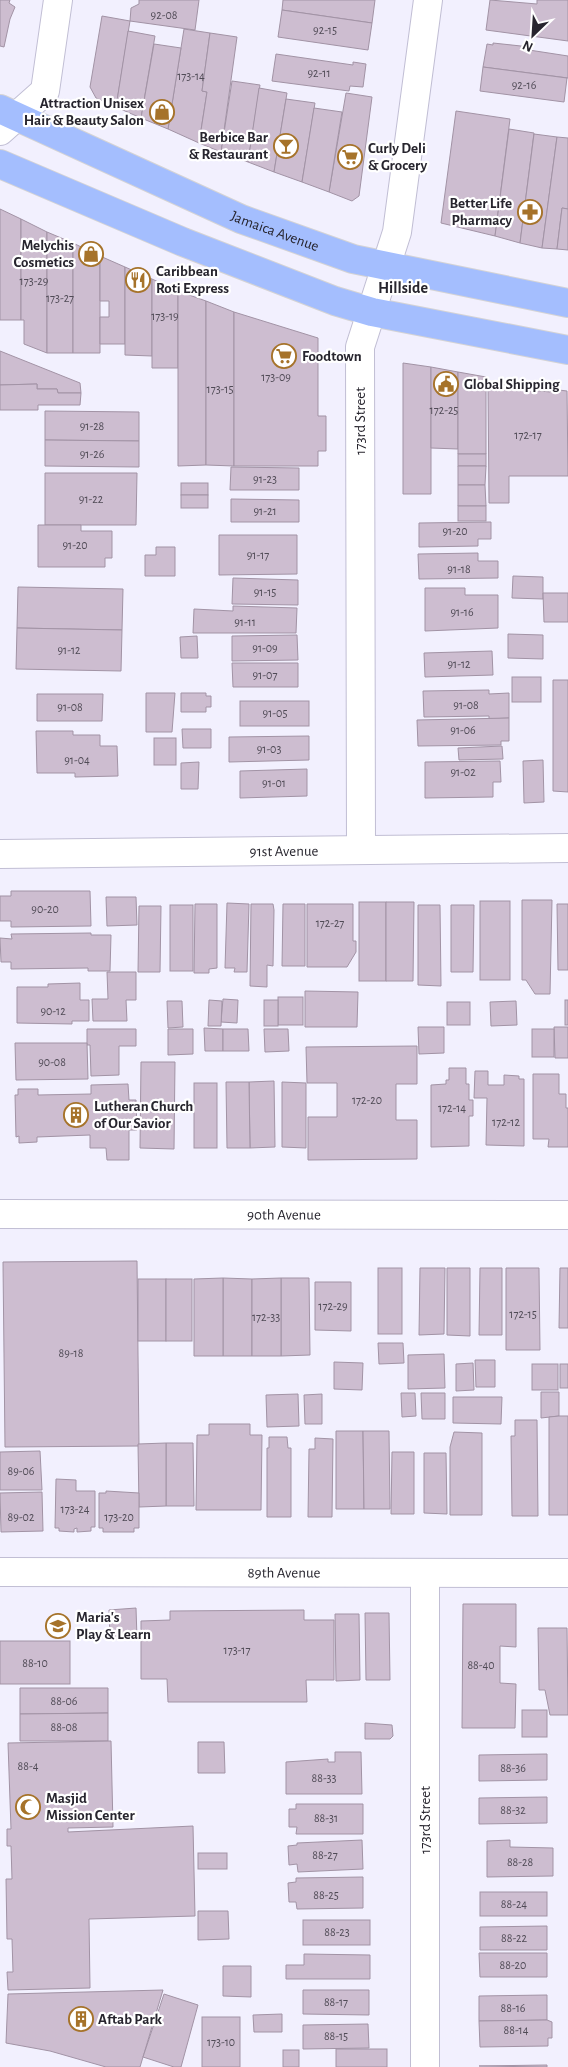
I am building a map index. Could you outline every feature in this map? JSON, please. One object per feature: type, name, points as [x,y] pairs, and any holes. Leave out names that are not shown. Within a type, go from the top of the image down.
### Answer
[{"type":"main road","name":"Jamaica Avenue","points":[[5,119],[241,219],[353,259],[568,303]]},
{"type":"main road","points":[[0,164],[260,272],[335,301],[372,312],[568,350]]},
{"type":"street","points":[[5,119],[45,91],[58,0]]},
{"type":"street","name":"173rd Street","points":[[361,849],[360,347],[397,232],[428,0]]},
{"type":"street","name":"91st Avenue","points":[[0,854],[568,848]]},
{"type":"street","name":"90th Avenue","points":[[0,1214],[568,1215]]},
{"type":"street","name":"89th Avenue","points":[[0,1572],[425,1574],[568,1572]]},
{"type":"street","name":"173rd Street","points":[[425,1574],[425,2067]]},
{"type":"building","points":[[0,0],[10,0],[9,3],[15,7],[10,19],[4,47],[0,46]]},
{"type":"building","points":[[139,0],[199,0],[195,30],[130,21],[131,8],[139,4]]},
{"type":"building","points":[[283,0],[375,0],[372,23],[282,10]]},
{"type":"building","points":[[490,0],[537,4],[537,0],[568,0],[568,41],[486,30]]},
{"type":"building","points":[[282,10],[372,23],[368,50],[278,37]]},
{"type":"building","points":[[102,16],[130,21],[116,107],[96,98],[90,87]]},
{"type":"building","points":[[184,29],[210,33],[202,91],[207,92],[199,143],[168,129]]},
{"type":"building","points":[[128,31],[155,36],[141,118],[116,107]]},
{"type":"building","points":[[210,33],[237,37],[221,152],[199,143],[207,92],[202,91]]},
{"type":"building","points":[[493,43],[530,47],[529,50],[568,56],[568,78],[483,67],[487,44],[493,45]]},
{"type":"building","points":[[154,44],[181,48],[168,129],[141,118]]},
{"type":"building","points":[[276,54],[353,65],[353,62],[366,64],[363,87],[350,86],[349,91],[272,81]]},
{"type":"building","points":[[483,67],[567,78],[564,102],[480,91]]},
{"type":"building","points":[[232,81],[260,85],[248,162],[221,152]]},
{"type":"building","points":[[259,88],[287,93],[274,172],[248,162]]},
{"type":"building","points":[[346,93],[372,97],[359,196],[352,201],[329,192]]},
{"type":"building","points":[[286,99],[315,103],[302,182],[274,172]]},
{"type":"building","points":[[314,108],[342,112],[329,192],[302,182]]},
{"type":"building","points":[[456,111],[510,119],[495,236],[441,223]]},
{"type":"building","points":[[509,129],[534,133],[520,243],[495,236]]},
{"type":"building","points":[[534,134],[557,137],[542,248],[520,243]]},
{"type":"building","points":[[557,137],[568,138],[568,209],[562,208],[557,249],[542,248]]},
{"type":"building","points":[[562,208],[568,209],[568,250],[557,249]]},
{"type":"building","points":[[0,209],[21,219],[21,320],[0,320]]},
{"type":"building","points":[[21,219],[47,232],[47,353],[24,344],[24,320],[21,320]]},
{"type":"building","points":[[47,232],[73,243],[73,353],[47,353]]},
{"type":"building","points":[[73,243],[100,256],[100,353],[73,353]]},
{"type":"building","points":[[100,256],[125,267],[125,344],[100,344],[100,317],[109,317],[109,301],[100,301]]},
{"type":"building","points":[[125,267],[152,279],[152,356],[125,355]]},
{"type":"building","points":[[152,279],[178,291],[178,368],[152,368]]},
{"type":"building","points":[[178,291],[206,301],[206,465],[178,466]]},
{"type":"building","points":[[206,301],[234,312],[234,466],[206,465]]},
{"type":"building","points":[[234,312],[318,338],[318,416],[326,416],[326,451],[318,451],[318,466],[234,466]]},
{"type":"building","points":[[0,351],[80,383],[81,393],[58,393],[57,389],[37,389],[37,384],[0,385]]},
{"type":"building","points":[[403,363],[431,367],[431,494],[403,494]]},
{"type":"building","points":[[431,367],[458,372],[458,449],[431,448]]},
{"type":"building","points":[[458,372],[486,377],[486,454],[458,454]]},
{"type":"building","points":[[488,383],[519,387],[520,384],[532,387],[532,390],[550,392],[551,389],[567,391],[568,476],[509,476],[509,503],[489,503]]},
{"type":"building","points":[[37,384],[37,389],[57,389],[58,393],[81,393],[80,405],[38,405],[38,410],[0,410],[0,385]]},
{"type":"building","points":[[45,411],[139,412],[139,441],[45,440]]},
{"type":"building","points":[[45,440],[139,441],[139,467],[45,466]]},
{"type":"building","points":[[458,454],[486,454],[486,466],[458,466]]},
{"type":"building","points":[[458,466],[486,466],[485,485],[458,485]]},
{"type":"building","points":[[231,467],[299,468],[299,490],[230,490]]},
{"type":"building","points":[[45,473],[137,473],[136,525],[45,525]]},
{"type":"building","points":[[181,483],[208,483],[208,495],[181,495]]},
{"type":"building","points":[[458,485],[485,485],[486,506],[458,506]]},
{"type":"building","points":[[181,495],[208,495],[208,508],[181,508]]},
{"type":"building","points":[[231,499],[299,500],[299,522],[231,522]]},
{"type":"building","points":[[458,506],[486,506],[486,521],[458,521]]},
{"type":"building","points":[[491,522],[491,539],[478,539],[478,546],[419,547],[419,523]]},
{"type":"building","points":[[38,525],[81,525],[81,531],[112,531],[112,558],[105,558],[105,567],[38,567]]},
{"type":"building","points":[[219,535],[297,535],[297,574],[219,575]]},
{"type":"building","points":[[156,547],[175,547],[175,576],[145,576],[145,555],[156,555]]},
{"type":"building","points":[[478,553],[478,561],[498,561],[498,578],[419,579],[418,554]]},
{"type":"building","points":[[513,576],[543,577],[543,599],[512,598]]},
{"type":"building","points":[[233,578],[298,580],[298,605],[232,604]]},
{"type":"building","points":[[18,587],[123,589],[122,630],[17,628]]},
{"type":"building","points":[[425,588],[465,588],[465,595],[498,595],[498,628],[425,631]]},
{"type":"building","points":[[543,593],[568,593],[568,622],[544,622]]},
{"type":"building","points":[[233,606],[297,608],[296,633],[193,633],[194,609],[233,611]]},
{"type":"building","points":[[17,628],[122,630],[121,671],[16,669]]},
{"type":"building","points":[[508,634],[543,635],[543,659],[508,658]]},
{"type":"building","points":[[297,635],[298,660],[232,661],[232,636]]},
{"type":"building","points":[[197,636],[198,658],[181,658],[180,637]]},
{"type":"building","points":[[492,651],[493,675],[425,677],[424,653]]},
{"type":"building","points":[[232,663],[298,663],[298,687],[233,687]]},
{"type":"building","points":[[512,677],[541,677],[541,702],[512,702]]},
{"type":"building","points":[[553,680],[568,680],[568,792],[553,791]]},
{"type":"building","points":[[489,690],[489,694],[509,693],[509,718],[489,719],[489,716],[424,717],[423,691]]},
{"type":"building","points":[[146,693],[175,693],[172,732],[146,732]]},
{"type":"building","points":[[181,693],[206,693],[206,696],[211,696],[211,707],[206,707],[206,712],[181,712]]},
{"type":"building","points":[[37,694],[103,694],[102,721],[37,721]]},
{"type":"building","points":[[240,701],[309,701],[309,726],[240,726]]},
{"type":"building","points":[[509,718],[509,741],[501,741],[501,745],[418,746],[417,720]]},
{"type":"building","points":[[182,729],[211,729],[211,748],[183,748]]},
{"type":"building","points":[[36,731],[73,731],[73,735],[100,735],[100,746],[117,746],[118,776],[75,777],[75,773],[37,773]]},
{"type":"building","points":[[309,736],[309,760],[229,762],[229,737]]},
{"type":"building","points":[[154,738],[176,738],[176,765],[154,765]]},
{"type":"building","points":[[502,746],[503,759],[459,760],[458,748]]},
{"type":"building","points":[[543,760],[544,802],[524,803],[523,761]]},
{"type":"building","points":[[500,761],[501,782],[493,782],[493,797],[425,798],[425,762]]},
{"type":"building","points":[[199,762],[198,789],[181,789],[181,763]]},
{"type":"building","points":[[307,769],[307,796],[240,798],[240,771]]},
{"type":"building","points":[[11,891],[90,891],[91,926],[11,927],[11,921],[0,921],[0,896],[11,896]]},
{"type":"building","points":[[106,897],[136,897],[137,925],[107,926]]},
{"type":"building","points":[[522,900],[552,900],[550,994],[535,994],[526,980],[522,980]]},
{"type":"building","points":[[480,901],[510,901],[510,980],[480,980]]},
{"type":"building","points":[[359,902],[386,902],[386,981],[359,981]]},
{"type":"building","points":[[386,902],[414,902],[413,981],[386,981]]},
{"type":"building","points":[[227,903],[249,904],[247,972],[234,972],[235,968],[225,968]]},
{"type":"building","points":[[195,904],[217,904],[217,968],[209,969],[209,973],[194,973]]},
{"type":"building","points":[[251,904],[273,904],[273,966],[267,965],[267,987],[250,986]]},
{"type":"building","points":[[283,904],[305,904],[305,966],[282,966]]},
{"type":"building","points":[[307,904],[353,904],[353,941],[356,941],[356,952],[347,967],[307,967]]},
{"type":"building","points":[[557,904],[568,904],[568,970],[558,970]]},
{"type":"building","points":[[170,905],[193,905],[193,971],[170,971]]},
{"type":"building","points":[[418,905],[440,905],[441,986],[418,985]]},
{"type":"building","points":[[451,905],[474,905],[473,972],[451,972]]},
{"type":"building","points":[[139,906],[161,906],[160,972],[138,972]]},
{"type":"building","points":[[91,933],[91,935],[111,935],[110,971],[88,971],[88,968],[11,969],[11,962],[1,962],[0,938],[12,939],[11,934]]},
{"type":"building","points":[[107,972],[136,972],[136,1000],[126,1000],[127,1021],[93,1021],[92,999],[108,999]]},
{"type":"building","points":[[80,983],[80,1000],[89,1000],[89,1021],[72,1021],[72,1024],[17,1023],[17,987],[48,987],[48,984]]},
{"type":"building","points":[[305,991],[358,992],[357,1027],[305,1027]]},
{"type":"building","points":[[278,997],[303,997],[303,1025],[278,1025]]},
{"type":"building","points":[[223,999],[238,1000],[237,1023],[221,1022]]},
{"type":"building","points":[[209,1000],[222,1001],[221,1026],[208,1026]]},
{"type":"building","points":[[264,1000],[278,1000],[278,1026],[264,1026]]},
{"type":"building","points":[[565,1000],[568,1000],[568,1025],[565,1025]]},
{"type":"building","points":[[167,1001],[182,1001],[183,1027],[168,1028]]},
{"type":"building","points":[[516,1001],[517,1025],[491,1026],[490,1002]]},
{"type":"building","points":[[447,1002],[470,1002],[470,1025],[447,1025]]},
{"type":"building","points":[[418,1027],[444,1027],[444,1053],[419,1054]]},
{"type":"building","points":[[554,1027],[568,1027],[568,1058],[555,1058]]},
{"type":"building","points":[[204,1028],[223,1029],[223,1051],[205,1051]]},
{"type":"building","points":[[87,1029],[136,1029],[136,1046],[119,1046],[119,1075],[91,1076],[90,1045],[87,1045]]},
{"type":"building","points":[[168,1029],[193,1029],[193,1054],[168,1055]]},
{"type":"building","points":[[223,1029],[248,1029],[249,1051],[223,1051]]},
{"type":"building","points":[[264,1029],[288,1029],[289,1051],[265,1052]]},
{"type":"building","points":[[532,1029],[554,1029],[554,1057],[532,1057]]},
{"type":"building","points":[[15,1043],[87,1043],[88,1079],[16,1080]]},
{"type":"building","points":[[417,1046],[417,1084],[396,1084],[396,1120],[417,1120],[417,1159],[308,1160],[308,1117],[337,1117],[337,1083],[307,1083],[306,1047]]},
{"type":"building","points":[[141,1062],[175,1062],[174,1149],[140,1148]]},
{"type":"building","points":[[449,1068],[466,1068],[469,1100],[473,1100],[473,1116],[469,1116],[469,1146],[431,1147],[431,1085],[446,1084],[446,1080],[449,1080]]},
{"type":"building","points":[[475,1071],[488,1071],[488,1085],[504,1085],[504,1075],[519,1076],[519,1079],[524,1079],[524,1146],[486,1145],[487,1098],[474,1098]]},
{"type":"building","points":[[533,1074],[559,1074],[559,1094],[566,1094],[566,1108],[568,1108],[568,1147],[548,1147],[549,1139],[533,1139]]},
{"type":"building","points":[[274,1081],[275,1147],[250,1148],[249,1082]]},
{"type":"building","points":[[226,1082],[249,1082],[250,1148],[227,1148]]},
{"type":"building","points":[[282,1082],[306,1083],[306,1148],[282,1147]]},
{"type":"building","points":[[194,1083],[217,1083],[217,1148],[194,1148]]},
{"type":"building","name":"Lutheran Church of Our Savior","points":[[128,1084],[129,1100],[136,1100],[137,1130],[129,1130],[129,1160],[107,1160],[106,1148],[90,1148],[90,1135],[37,1137],[37,1142],[19,1143],[19,1136],[16,1137],[15,1095],[18,1095],[18,1089],[38,1089],[38,1095],[91,1094],[91,1085]]},
{"type":"building","points":[[137,1261],[139,1446],[5,1447],[3,1262]]},
{"type":"building","points":[[378,1268],[402,1268],[402,1334],[378,1334]]},
{"type":"building","points":[[420,1268],[445,1268],[444,1334],[419,1335]]},
{"type":"building","points":[[447,1268],[470,1268],[470,1336],[447,1335]]},
{"type":"building","points":[[480,1268],[502,1268],[502,1335],[479,1335]]},
{"type":"building","points":[[506,1268],[539,1268],[540,1350],[506,1350]]},
{"type":"building","points":[[560,1268],[568,1268],[568,1328],[559,1328]]},
{"type":"building","points":[[223,1278],[252,1279],[252,1356],[223,1356]]},
{"type":"building","points":[[223,1278],[223,1356],[194,1356],[194,1279]]},
{"type":"building","points":[[281,1278],[309,1278],[310,1355],[281,1356]]},
{"type":"building","points":[[281,1278],[281,1356],[252,1356],[252,1279]]},
{"type":"building","points":[[138,1279],[166,1279],[166,1341],[138,1341]]},
{"type":"building","points":[[166,1279],[192,1279],[192,1341],[166,1341]]},
{"type":"building","points":[[315,1282],[351,1282],[351,1331],[315,1330]]},
{"type":"building","points":[[378,1343],[403,1343],[404,1363],[379,1364]]},
{"type":"building","points":[[444,1354],[445,1388],[408,1389],[408,1355]]},
{"type":"building","points":[[475,1360],[495,1360],[495,1387],[476,1387]]},
{"type":"building","points":[[334,1362],[363,1363],[362,1390],[334,1389]]},
{"type":"building","points":[[473,1363],[474,1390],[456,1391],[456,1364]]},
{"type":"building","points":[[532,1364],[558,1364],[558,1390],[532,1390]]},
{"type":"building","points":[[560,1364],[568,1364],[568,1388],[560,1388]]},
{"type":"building","points":[[541,1392],[559,1392],[559,1416],[541,1418]]},
{"type":"building","points":[[401,1393],[415,1393],[416,1416],[402,1417]]},
{"type":"building","points":[[421,1393],[445,1393],[445,1419],[422,1419]]},
{"type":"building","points":[[298,1394],[299,1426],[267,1427],[266,1395]]},
{"type":"building","points":[[322,1394],[322,1424],[305,1424],[304,1395]]},
{"type":"building","points":[[453,1397],[502,1397],[501,1424],[453,1423]]},
{"type":"building","points":[[568,1416],[568,1515],[549,1515],[549,1417]]},
{"type":"building","points":[[515,1420],[537,1420],[538,1516],[512,1516],[511,1436],[515,1436]]},
{"type":"building","points":[[209,1424],[250,1424],[250,1435],[262,1435],[261,1510],[196,1510],[197,1435],[209,1435]]},
{"type":"building","points":[[336,1431],[363,1431],[364,1509],[336,1509]]},
{"type":"building","points":[[363,1431],[389,1431],[390,1509],[364,1509]]},
{"type":"building","points":[[454,1432],[482,1433],[482,1515],[450,1515],[450,1447]]},
{"type":"building","points":[[269,1437],[287,1437],[288,1448],[291,1448],[291,1517],[267,1517],[267,1448],[269,1448]]},
{"type":"building","points":[[315,1438],[333,1439],[332,1517],[308,1517],[309,1449],[315,1449]]},
{"type":"building","points":[[166,1443],[193,1443],[194,1506],[166,1506]]},
{"type":"building","points":[[166,1443],[166,1506],[139,1507],[138,1444]]},
{"type":"building","points":[[40,1451],[42,1490],[0,1490],[0,1452]]},
{"type":"building","points":[[392,1452],[414,1452],[414,1514],[391,1514]]},
{"type":"building","points":[[424,1453],[446,1453],[447,1514],[424,1513]]},
{"type":"building","points":[[56,1479],[76,1480],[76,1491],[95,1491],[95,1527],[91,1527],[91,1531],[77,1532],[77,1528],[74,1529],[74,1532],[59,1531],[59,1528],[55,1528]]},
{"type":"building","points":[[106,1491],[139,1493],[139,1528],[134,1528],[134,1532],[103,1532],[103,1528],[99,1528],[99,1493],[106,1493]]},
{"type":"building","points":[[42,1492],[43,1531],[1,1532],[0,1493]]},
{"type":"building","points":[[463,1604],[516,1604],[516,1647],[500,1646],[500,1683],[516,1684],[515,1728],[462,1728]]},
{"type":"building","points":[[136,1608],[137,1638],[110,1640],[109,1610]]},
{"type":"building","points":[[304,1610],[304,1620],[334,1620],[334,1680],[306,1680],[307,1702],[168,1702],[167,1679],[141,1679],[141,1621],[170,1620],[170,1611]]},
{"type":"building","points":[[365,1613],[389,1613],[390,1680],[366,1680]]},
{"type":"building","points":[[335,1614],[359,1614],[360,1680],[336,1681]]},
{"type":"building","points":[[538,1628],[567,1628],[568,1715],[550,1715],[545,1690],[539,1690]]},
{"type":"building","points":[[0,1641],[70,1641],[70,1684],[0,1684]]},
{"type":"building","points":[[20,1688],[108,1688],[108,1713],[20,1714]]},
{"type":"building","points":[[522,1710],[547,1710],[547,1737],[522,1737]]},
{"type":"building","points":[[108,1713],[108,1741],[20,1741],[20,1714]]},
{"type":"building","points":[[365,1723],[392,1725],[393,1736],[390,1739],[365,1739]]},
{"type":"building","points":[[111,1741],[113,1827],[68,1828],[68,1832],[193,1826],[195,1916],[89,1919],[90,1988],[8,1990],[7,1972],[13,1972],[12,1939],[7,1939],[6,1879],[12,1879],[11,1846],[7,1846],[7,1829],[11,1829],[8,1743]]},
{"type":"building","points":[[198,1742],[224,1742],[225,1773],[198,1773]]},
{"type":"building","points":[[335,1752],[361,1752],[362,1794],[286,1794],[286,1762],[328,1759],[328,1762],[335,1762]]},
{"type":"building","points":[[547,1754],[547,1780],[479,1781],[479,1755]]},
{"type":"building","points":[[547,1797],[547,1823],[479,1824],[479,1798]]},
{"type":"building","points":[[296,1804],[363,1804],[363,1834],[296,1834],[297,1827],[289,1827],[289,1809],[296,1809]]},
{"type":"building","points":[[362,1840],[363,1869],[298,1872],[297,1864],[289,1865],[288,1846],[297,1845],[297,1843]]},
{"type":"building","points":[[510,1840],[510,1847],[553,1848],[553,1876],[487,1877],[487,1841]]},
{"type":"building","points":[[198,1853],[227,1853],[227,1869],[198,1869]]},
{"type":"building","points":[[363,1877],[363,1908],[297,1909],[296,1902],[289,1902],[288,1883],[296,1882],[296,1878]]},
{"type":"building","points":[[480,1892],[547,1892],[547,1916],[480,1916]]},
{"type":"building","points":[[198,1911],[228,1911],[229,1939],[198,1940]]},
{"type":"building","points":[[303,1920],[370,1920],[370,1945],[303,1945]]},
{"type":"building","points":[[547,1926],[547,1950],[480,1950],[480,1927]]},
{"type":"building","points":[[479,1953],[547,1953],[547,1977],[480,1977]]},
{"type":"building","points":[[304,1954],[370,1955],[370,1979],[286,1979],[286,1965],[304,1965]]},
{"type":"building","points":[[223,1966],[251,1966],[251,1997],[223,1996]]},
{"type":"building","name":"Aftab Park","points":[[163,1990],[140,2067],[106,2067],[50,2051],[6,2043],[8,1994]]},
{"type":"building","points":[[303,1990],[369,1990],[369,2015],[303,2014]]},
{"type":"building","points":[[164,1994],[198,2005],[181,2067],[174,2067],[143,2057]]},
{"type":"building","points":[[547,1995],[547,2020],[479,2021],[479,1996]]},
{"type":"building","points":[[282,2014],[282,2032],[254,2032],[253,2015]]},
{"type":"building","points":[[202,2017],[240,2017],[240,2067],[202,2067]]},
{"type":"building","points":[[547,2020],[552,2022],[552,2038],[548,2038],[548,2046],[480,2047],[479,2021]]},
{"type":"building","points":[[368,2024],[369,2048],[303,2049],[303,2025]]},
{"type":"building","points":[[336,2049],[387,2049],[387,2067],[336,2067]]},
{"type":"building","points":[[283,2050],[299,2050],[299,2067],[283,2067]]},
{"type":"building","points":[[547,2065],[547,2067],[479,2066]]},
{"type":"place","name":"Attraction Unisex Hair & Beauty Salon","points":[[162,112]]},
{"type":"place","name":"Berbice Bar & Restaurant","points":[[286,146]]},
{"type":"place","name":"Curly Deli & Grocery","points":[[350,157]]},
{"type":"place","name":"Better Life Pharmacy","points":[[530,212]]},
{"type":"place","name":"Melychis Cosmetics","points":[[91,254]]},
{"type":"place","name":"Caribbean Roti Express","points":[[138,280]]},
{"type":"place","name":"Foodtown","points":[[284,356]]},
{"type":"place","name":"Global Shipping","points":[[446,384]]},
{"type":"place","name":"Lutheran Church of Our Savior","points":[[76,1115]]},
{"type":"place","name":"Maria's Play & Learn","points":[[58,1626]]},
{"type":"place","name":"Masjid Mission Center","points":[[28,1807]]},
{"type":"place","name":"Aftab Park","points":[[81,2019]]},
{"type":"district","name":"Hillside","points":[[403,288]]}]
